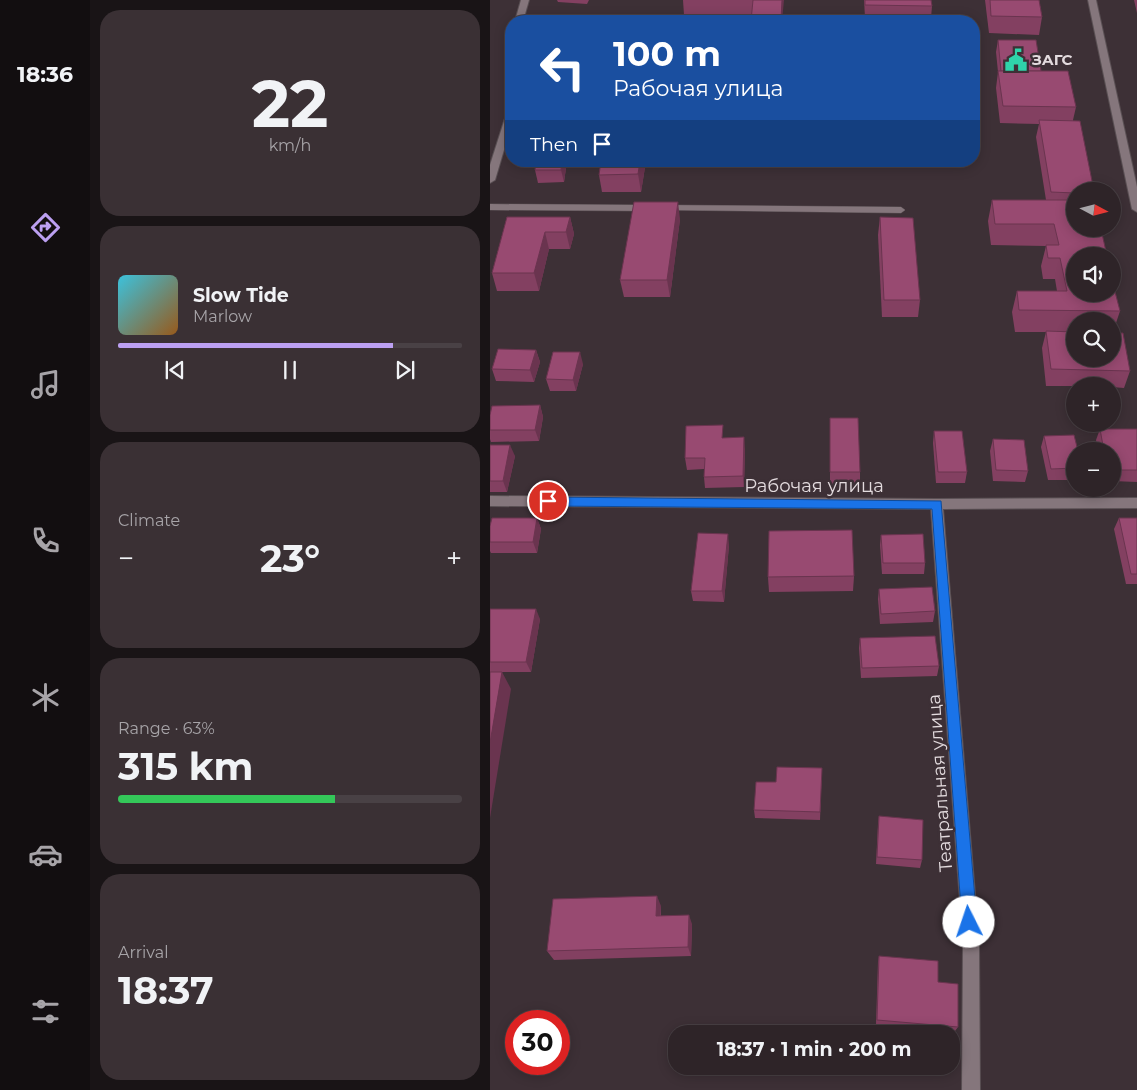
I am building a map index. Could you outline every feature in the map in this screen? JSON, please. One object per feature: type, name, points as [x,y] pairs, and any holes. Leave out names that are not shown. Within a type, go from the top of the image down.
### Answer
[{"type":"street","points":[[521,15],[525,0]]},
{"type":"street","points":[[1092,0],[1136,204]]},
{"type":"street","points":[[490,180],[505,131]]},
{"type":"street","name":"Рабочая улица","points":[[490,501],[937,504],[1137,503]]},
{"type":"street","name":"Театральная улица","points":[[937,504],[971,942],[971,1090]]},
{"type":"lane","points":[[490,207],[901,210]]},
{"type":"building","points":[[753,0],[782,0],[781,15],[752,15]]},
{"type":"building","points":[[865,0],[931,0],[932,6],[865,5]]},
{"type":"building","points":[[990,0],[1039,0],[1042,17],[991,16]]},
{"type":"building","points":[[998,40],[1036,40],[1041,71],[1001,71]]},
{"type":"building","points":[[998,71],[1068,71],[1076,107],[1003,106]]},
{"type":"building","points":[[1039,120],[1080,121],[1092,182],[1066,182],[1066,193],[1051,192]]},
{"type":"building","points":[[535,167],[561,167],[561,170],[535,170]]},
{"type":"building","points":[[600,167],[639,167],[638,174],[599,175]]},
{"type":"building","points":[[992,200],[1066,200],[1066,238],[1103,238],[1105,247],[1066,247],[1066,286],[1060,258],[1048,258],[1046,245],[1059,245],[1054,224],[995,224]]},
{"type":"building","points":[[634,202],[678,202],[667,280],[620,280]]},
{"type":"building","points":[[507,217],[570,217],[566,232],[545,232],[534,273],[492,273]]},
{"type":"building","points":[[880,217],[913,218],[920,300],[884,300]]},
{"type":"building","points":[[1017,291],[1066,291],[1066,302],[1118,302],[1120,311],[1019,310]]},
{"type":"building","points":[[1046,331],[1066,332],[1066,367],[1121,367],[1121,333],[1123,333],[1130,371],[1051,369]]},
{"type":"building","points":[[498,349],[536,350],[530,370],[492,369]]},
{"type":"building","points":[[553,352],[580,352],[573,380],[546,379]]},
{"type":"building","points":[[540,405],[535,430],[490,430],[492,406]]},
{"type":"building","points":[[830,418],[858,418],[860,472],[830,472]]},
{"type":"building","points":[[723,425],[722,438],[744,437],[743,476],[704,477],[705,458],[685,458],[686,426]]},
{"type":"building","points":[[1121,429],[1137,429],[1137,470],[1121,470],[1121,442],[1102,442],[1101,432],[1121,432]]},
{"type":"building","points":[[934,431],[962,431],[967,472],[938,472]]},
{"type":"building","points":[[1074,435],[1076,442],[1066,442],[1066,468],[1051,469],[1044,436]]},
{"type":"building","points":[[993,439],[1024,440],[1028,471],[996,470]]},
{"type":"building","points":[[490,445],[510,445],[503,481],[490,481]]},
{"type":"building","points":[[492,518],[537,518],[533,542],[490,542]]},
{"type":"building","points":[[1119,518],[1137,518],[1137,574],[1131,574]]},
{"type":"building","points":[[852,530],[854,576],[768,577],[769,531]]},
{"type":"building","points":[[698,533],[728,534],[722,591],[691,591]]},
{"type":"building","points":[[923,534],[925,563],[883,563],[881,535]]},
{"type":"building","points":[[932,587],[935,611],[881,614],[879,589]]},
{"type":"building","points":[[490,609],[536,609],[526,662],[490,662]]},
{"type":"building","points":[[935,636],[939,666],[862,668],[860,638]]},
{"type":"building","points":[[490,672],[502,672],[490,743]]},
{"type":"building","points":[[777,767],[822,768],[820,812],[754,810],[756,782],[776,782]]},
{"type":"building","points":[[879,816],[923,820],[922,860],[877,857]]},
{"type":"building","points":[[657,896],[656,916],[689,915],[688,947],[547,951],[553,899]]},
{"type":"building","points":[[879,956],[938,961],[938,982],[958,984],[958,1025],[877,1020]]},
{"type":"place","name":"ЗАГС","points":[[1016,60]]},
{"type":"route","points":[[548,501],[937,504],[969,922]]}]
